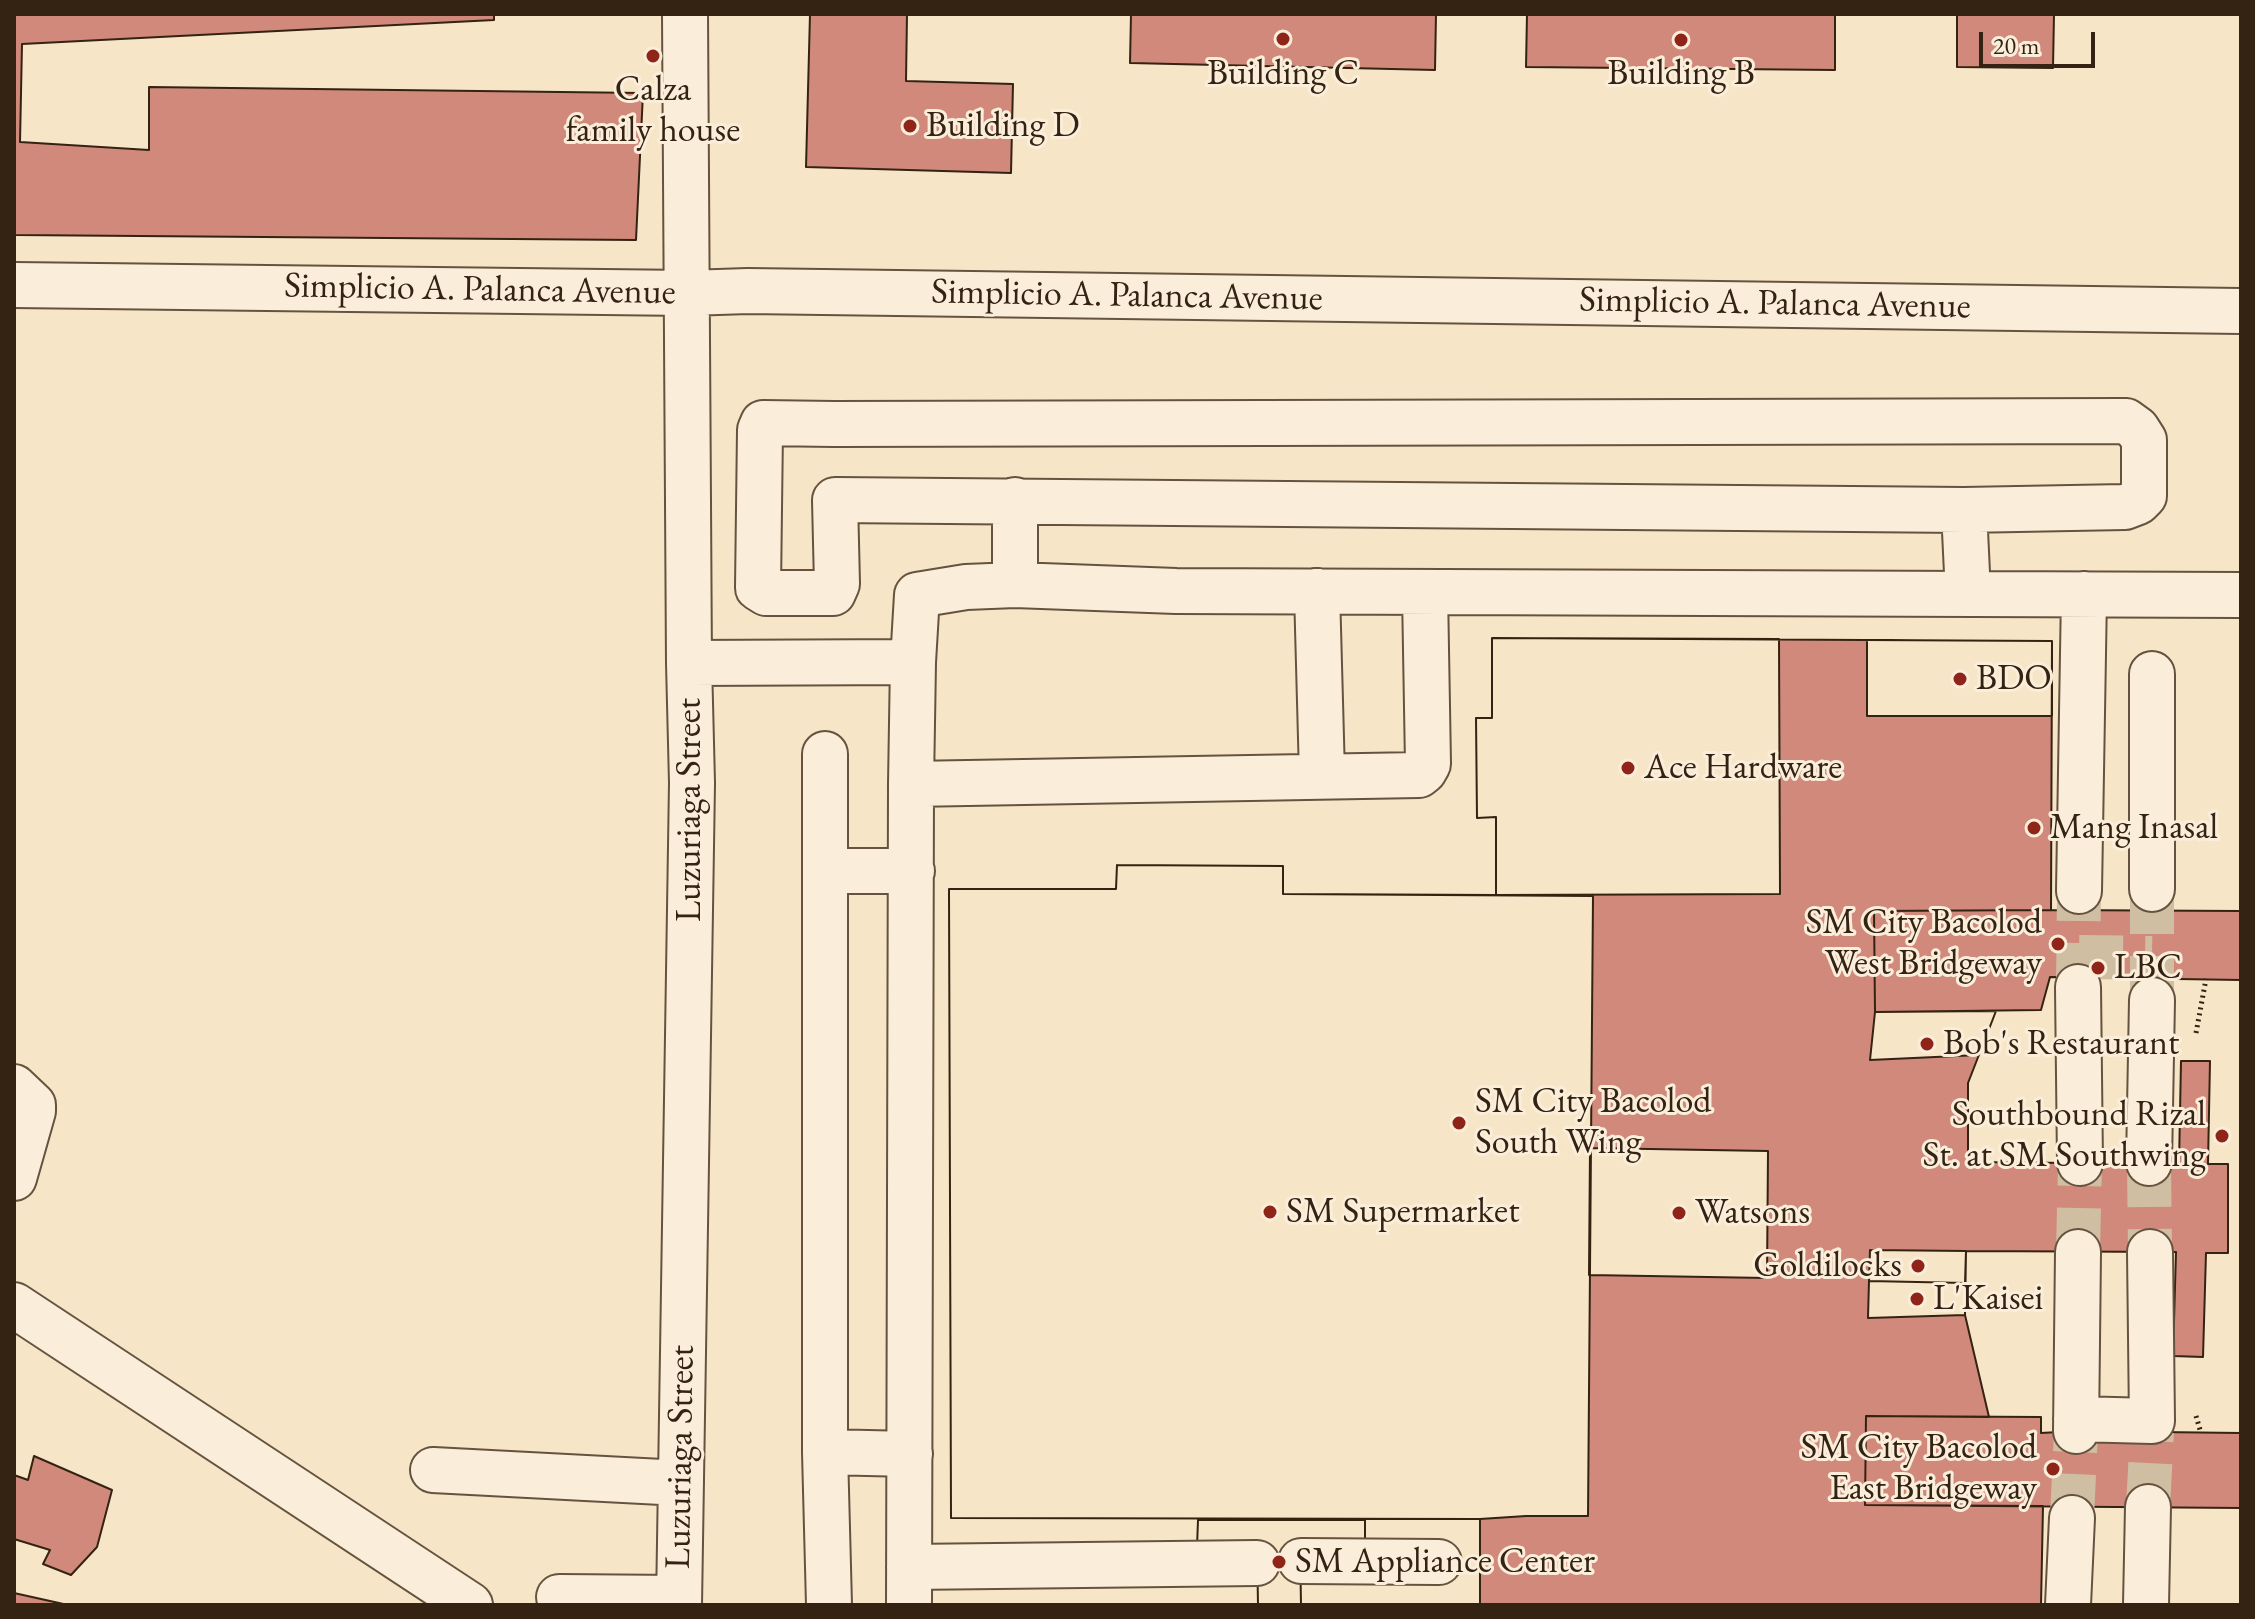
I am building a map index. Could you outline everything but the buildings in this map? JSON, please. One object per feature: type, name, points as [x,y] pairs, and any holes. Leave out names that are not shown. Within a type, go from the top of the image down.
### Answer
[{"type":"street","name":"Luzuriaga Street","points":[[679,1602],[692,783],[685,14]]},
{"type":"street","name":"Simplicio A. Palanca Avenue","points":[[14,285],[688,293],[748,291],[2241,311]]},
{"type":"street","points":[[2126,421],[2137,429],[2144,440],[2144,496],[2138,502],[2125,507],[1964,510],[835,500],[837,584],[833,593],[766,593],[758,588],[760,430],[763,423],[2126,421]]},
{"type":"street","points":[[1015,500],[1015,585]]},
{"type":"street","points":[[1964,510],[1968,594]]},
{"type":"street","points":[[1257,1563],[909,1586],[911,784],[917,595],[966,587],[1015,585],[1176,591],[2241,595]]},
{"type":"street","points":[[1317,591],[1322,775]]},
{"type":"street","points":[[911,784],[1419,775],[1426,768],[1425,592]]},
{"type":"street","points":[[2079,891],[2084,594]]},
{"type":"street","points":[[689,663],[913,662]]},
{"type":"street","points":[[2152,674],[2152,889]]},
{"type":"street","points":[[825,754],[825,1452],[829,1605]]},
{"type":"street","points":[[825,871],[912,871]]},
{"type":"street","points":[[2078,987],[2080,1163]]},
{"type":"street","points":[[2149,1163],[2152,1000]]},
{"type":"street","points":[[14,1087],[33,1105],[14,1178]]},
{"type":"street","points":[[2078,1252],[2076,1425],[2152,1421],[2150,1252]]},
{"type":"street","points":[[14,1305],[470,1605]]},
{"type":"street","points":[[825,1452],[910,1454]]},
{"type":"street","points":[[433,1470],[681,1483]]},
{"type":"street","points":[[2146,1605],[2148,1507]]},
{"type":"street","points":[[2068,1605],[2072,1518]]},
{"type":"street","points":[[1301,1561],[1439,1562]]},
{"type":"street","points":[[559,1597],[679,1602]]},
{"type":"path","points":[[2196,1034],[2206,979]]},
{"type":"tunnel","points":[[2152,889],[2152,1000]]},
{"type":"tunnel","points":[[2078,987],[2079,891]]},
{"type":"tunnel","points":[[2079,957],[2152,958]]},
{"type":"tunnel","points":[[2078,1252],[2080,1163]]},
{"type":"tunnel","points":[[2149,1163],[2150,1252]]},
{"type":"tunnel","points":[[2072,1518],[2076,1431]]},
{"type":"tunnel","points":[[2148,1507],[2152,1432]]},
{"type":"place","name":"Building C","points":[[1283,39]]},
{"type":"place","name":"Building B","points":[[1681,40]]},
{"type":"place","name":"Calza family house","points":[[653,56]]},
{"type":"place","name":"Building D","points":[[910,126]]},
{"type":"place","name":"BDO","points":[[1960,679]]},
{"type":"place","name":"Ace Hardware","points":[[1628,768]]},
{"type":"place","name":"Mang Inasal","points":[[2034,828]]},
{"type":"place","name":"SM City Bacolod West Bridgeway","points":[[2058,944]]},
{"type":"place","name":"LBC","points":[[2098,968]]},
{"type":"place","name":"Bob's Restaurant","points":[[1927,1044]]},
{"type":"place","name":"SM City Bacolod South Wing","points":[[1459,1123]]},
{"type":"place","name":"Southbound Rizal St. at SM Southwing","points":[[2222,1136]]},
{"type":"place","name":"SM Supermarket","points":[[1270,1212]]},
{"type":"place","name":"Watsons","points":[[1679,1213]]},
{"type":"place","name":"Goldilocks","points":[[1918,1266]]},
{"type":"place","name":"L'Kaisei","points":[[1917,1299]]},
{"type":"place","name":"SM City Bacolod East Bridgeway","points":[[2053,1469]]},
{"type":"place","name":"SM Appliance Center","points":[[1279,1562]]}]
